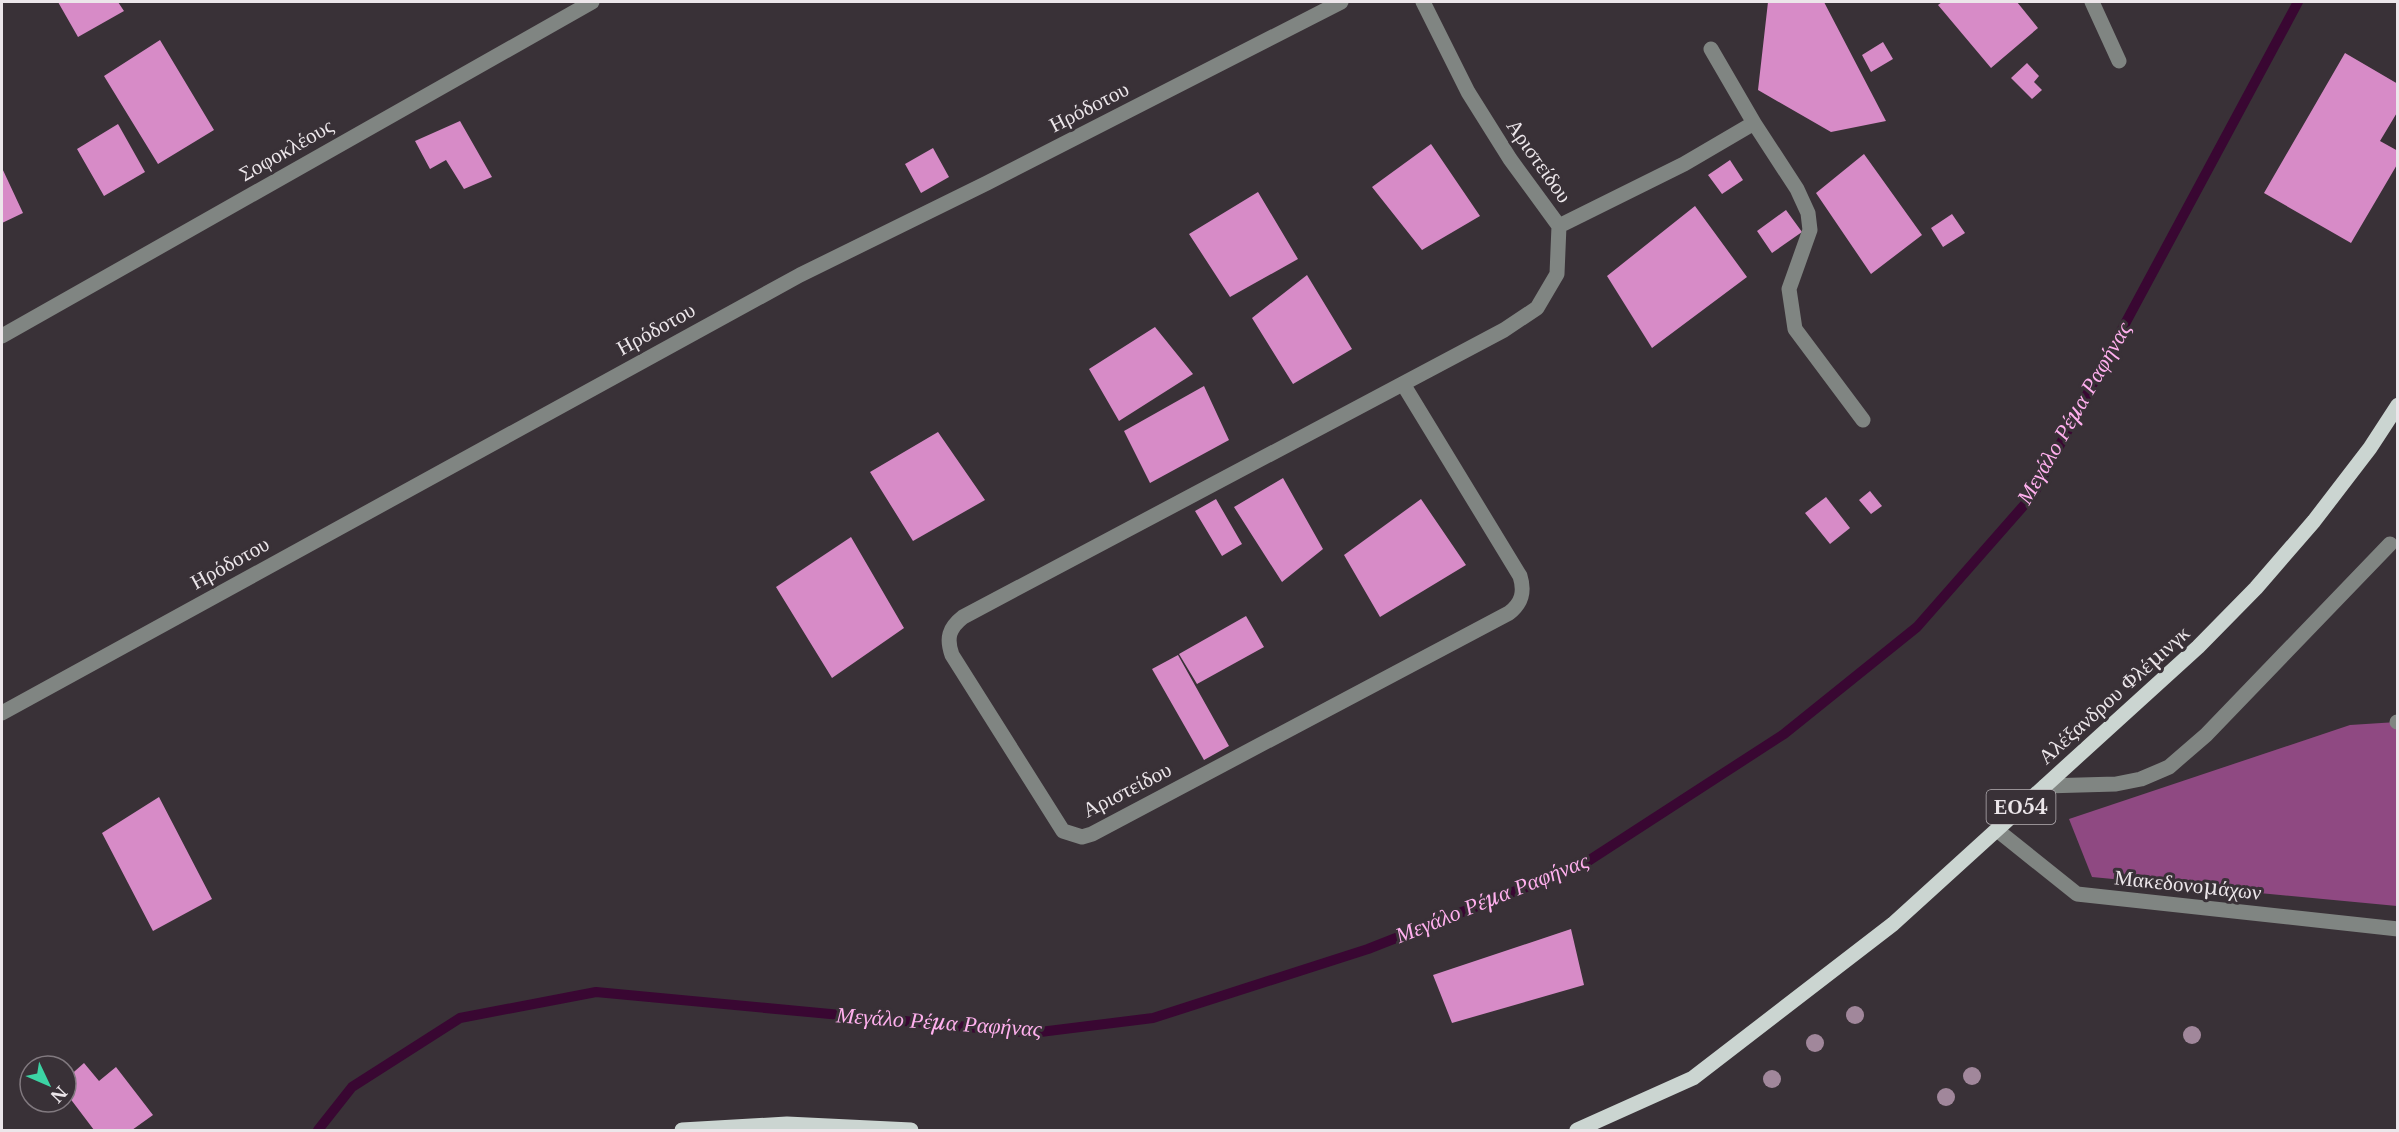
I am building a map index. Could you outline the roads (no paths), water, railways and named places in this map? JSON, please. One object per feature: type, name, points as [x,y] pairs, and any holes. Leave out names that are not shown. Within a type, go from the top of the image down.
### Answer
[{"type":"main road","name":"Αλέξανδρου Φλέμινγκ","points":[[1577,1131],[1693,1078],[1893,924],[2198,648],[2256,588],[2314,521],[2370,448],[2397,405]]},
{"type":"main road","points":[[682,1131],[787,1124],[911,1131]]},
{"type":"street","name":"Σοφοκλέους","points":[[2,336],[592,2]]},
{"type":"street","name":"Ηρόδοτου","points":[[2,713],[800,275],[987,183],[1341,2]]},
{"type":"street","name":"Αριστείδου","points":[[1403,384],[1520,576],[1523,586],[1518,606],[1509,613],[1092,834],[1082,837],[1063,831],[952,655],[948,645],[949,634],[954,624],[963,617],[1504,330],[1537,308],[1557,274],[1559,226],[1510,159],[1468,92],[1424,2]]},
{"type":"street","points":[[2092,2],[2119,60]]},
{"type":"street","points":[[1711,49],[1754,123],[1797,189],[1808,213],[1810,230],[1789,289],[1795,328],[1863,420]]},
{"type":"street","points":[[1559,226],[1684,164],[1754,123]]},
{"type":"street","points":[[2045,786],[2116,784],[2141,779],[2169,767],[2206,735],[2390,544]]},
{"type":"street","name":"Μακεδονομάχων","points":[[1997,830],[2078,894],[2397,929]]},
{"type":"waterway","name":"Μεγάλο Ρέμα Ραφήνας","points":[[318,1130],[352,1087],[460,1018],[596,992],[1032,1033],[1153,1018],[1368,949],[1582,865],[1784,734],[1917,627],[2033,495],[2298,2]]}]
